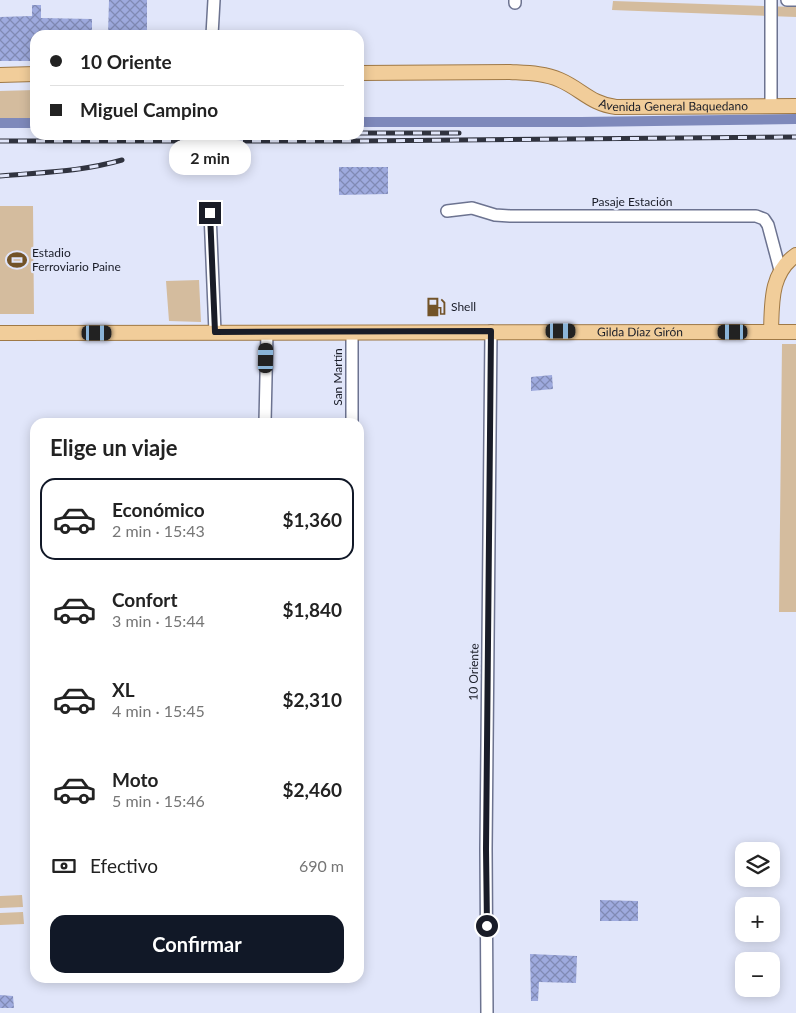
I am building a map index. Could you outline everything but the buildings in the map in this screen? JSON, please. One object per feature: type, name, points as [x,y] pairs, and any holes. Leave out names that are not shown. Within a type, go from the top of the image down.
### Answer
[{"type":"main road","name":"Avenida General Baquedano","points":[[364,73],[524,73],[542,75],[559,80],[594,102],[608,106],[796,106]]},
{"type":"main road","points":[[0,75],[30,74]]},
{"type":"main road","points":[[364,81],[559,80]]},
{"type":"main road","points":[[0,82],[30,82]]},
{"type":"main road","points":[[771,332],[774,288],[780,270],[796,255]]},
{"type":"main road","name":"Gilda Díaz Girón","points":[[0,333],[796,332]]},
{"type":"street","points":[[212,30],[214,0]]},
{"type":"street","points":[[771,0],[771,106]]},
{"type":"street","points":[[787,0],[796,0]]},
{"type":"street","name":"Pasaje Estación","points":[[447,211],[472,208],[495,215],[510,216],[756,216],[766,222],[780,270]]},
{"type":"street","points":[[210,213],[215,332]]},
{"type":"street","name":"10 Oriente","points":[[488,1013],[486,849],[491,331]]},
{"type":"street","points":[[265,418],[267,332]]},
{"type":"street","name":"San Martín","points":[[352,332],[352,418]]},
{"type":"shaded area","points":[[613,1],[796,7],[796,17],[612,10]]},
{"type":"shaded area","points":[[30,90],[30,121],[0,120],[0,91]]},
{"type":"shaded area","name":"Estadio Ferroviario Paine","points":[[0,206],[33,206],[34,314],[0,314]]},
{"type":"shaded area","points":[[199,280],[201,322],[169,321],[166,281]]},
{"type":"shaded area","points":[[782,344],[796,344],[796,612],[779,612]]},
{"type":"shaded area","points":[[22,895],[23,907],[0,908],[0,896]]},
{"type":"shaded area","points":[[23,912],[24,924],[0,925],[0,913]]},
{"type":"waterway","points":[[364,122],[581,122],[796,119]]},
{"type":"waterway","points":[[0,123],[30,123]]},
{"type":"railway","points":[[364,133],[459,133]]},
{"type":"railway","points":[[0,141],[357,141],[796,137]]},
{"type":"railway","points":[[0,176],[76,169],[122,160]]},
{"type":"place","name":"Estadio Ferroviario Paine","points":[[17,260]]},
{"type":"place","name":"Shell","points":[[436,307]]},
{"type":"route","points":[[210,213],[215,332],[491,331],[486,849],[487,926]]}]
